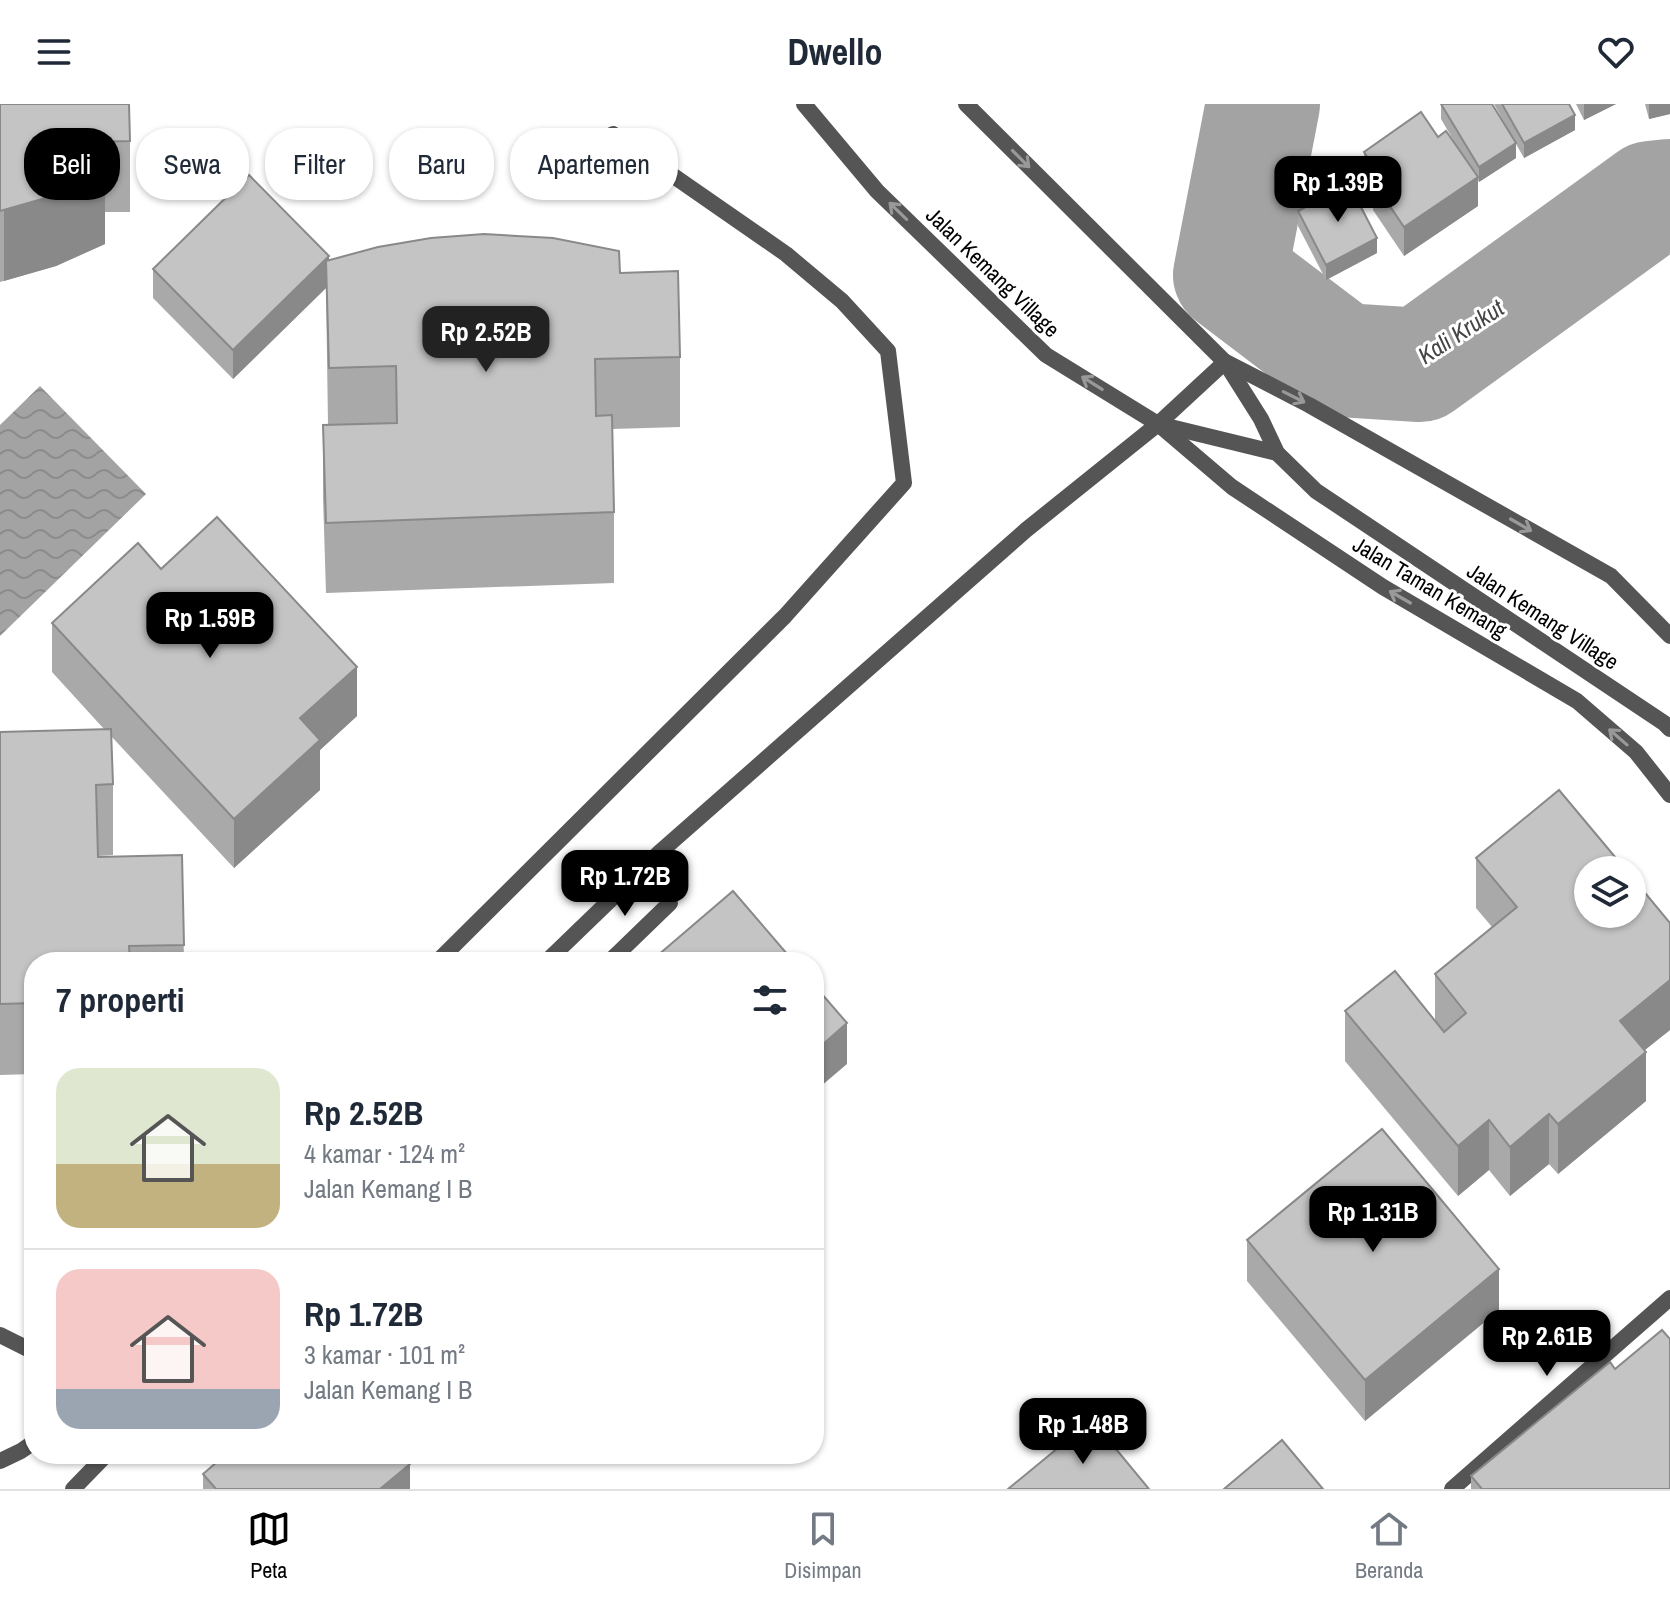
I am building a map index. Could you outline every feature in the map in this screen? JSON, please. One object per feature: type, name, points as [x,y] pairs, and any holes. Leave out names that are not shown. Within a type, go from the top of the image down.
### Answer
[{"type":"street","name":"Jalan Kemang Village","points":[[804,104],[877,191],[1046,355],[1158,424],[1277,453]]},
{"type":"street","name":"Jalan Kemang Village","points":[[966,104],[1225,362],[1261,419],[1277,453],[1316,491],[1584,668],[1670,729]]},
{"type":"street","points":[[447,952],[785,616],[904,483],[888,351],[842,301],[786,254],[678,179]]},
{"type":"street","points":[[556,952],[660,852],[1026,530],[1158,424],[1225,362],[1309,405],[1611,576],[1670,636]]},
{"type":"street","name":"Jalan Taman Kemang","points":[[1158,424],[1243,494],[1383,587],[1577,701],[1636,752],[1670,795]]},
{"type":"street","points":[[619,952],[670,903]]},
{"type":"street","points":[[1452,1489],[1670,1298]]},
{"type":"street","points":[[0,1335],[24,1347]]},
{"type":"street","points":[[0,1461],[24,1449]]},
{"type":"street","points":[[73,1489],[97,1464]]},
{"type":"water","points":[[40,386],[146,494],[0,636],[0,425]]},
{"type":"building","points":[[0,104],[129,104],[130,141],[120,141],[120,128],[24,128],[24,200],[38,200],[0,211]]},
{"type":"building","points":[[1441,104],[1492,104],[1516,143],[1479,167]]},
{"type":"building","points":[[1502,104],[1569,104],[1575,115],[1524,143]]},
{"type":"building","points":[[1421,112],[1438,137],[1446,131],[1478,177],[1404,227],[1373,181],[1380,177],[1364,152]]},
{"type":"building","points":[[249,175],[265,191],[265,200],[274,200],[329,256],[233,350],[153,269],[223,200],[249,200]]},
{"type":"building","points":[[1349,184],[1377,238],[1326,265],[1298,211]]},
{"type":"building","points":[[484,234],[553,238],[619,251],[620,273],[678,271],[680,357],[595,359],[596,416],[612,415],[614,512],[326,523],[323,425],[397,423],[396,366],[329,368],[326,261],[378,247],[431,238]]},
{"type":"building","points":[[217,517],[357,667],[300,718],[320,740],[234,819],[52,623],[138,543],[161,569]]},
{"type":"building","points":[[111,729],[113,784],[96,785],[98,857],[182,855],[184,945],[129,946],[129,952],[24,952],[24,1003],[0,1004],[0,732]]},
{"type":"building","points":[[1559,790],[1614,856],[1574,856],[1574,928],[1646,928],[1646,894],[1670,923],[1670,980],[1620,1021],[1646,1052],[1558,1124],[1549,1114],[1510,1147],[1489,1120],[1458,1146],[1345,1011],[1395,971],[1444,1032],[1466,1013],[1435,974],[1517,907],[1476,858]]},
{"type":"building","points":[[733,891],[785,952],[662,952]]},
{"type":"building","points":[[824,997],[847,1023],[824,1043]]},
{"type":"building","points":[[1382,1129],[1499,1269],[1365,1380],[1247,1240]]},
{"type":"building","points":[[1662,1330],[1670,1339],[1670,1489],[1482,1489],[1471,1476],[1610,1362],[1615,1369]]},
{"type":"building","points":[[1092,1420],[1149,1489],[1008,1489]]},
{"type":"building","points":[[1282,1440],[1323,1489],[1224,1489]]},
{"type":"building","points":[[214,1464],[410,1464],[380,1489],[216,1489],[203,1474]]},
{"type":"waterway","name":"Kali Krukut","points":[[1263,104],[1230,275],[1342,360],[1420,365],[1651,198],[1670,196]]}]
